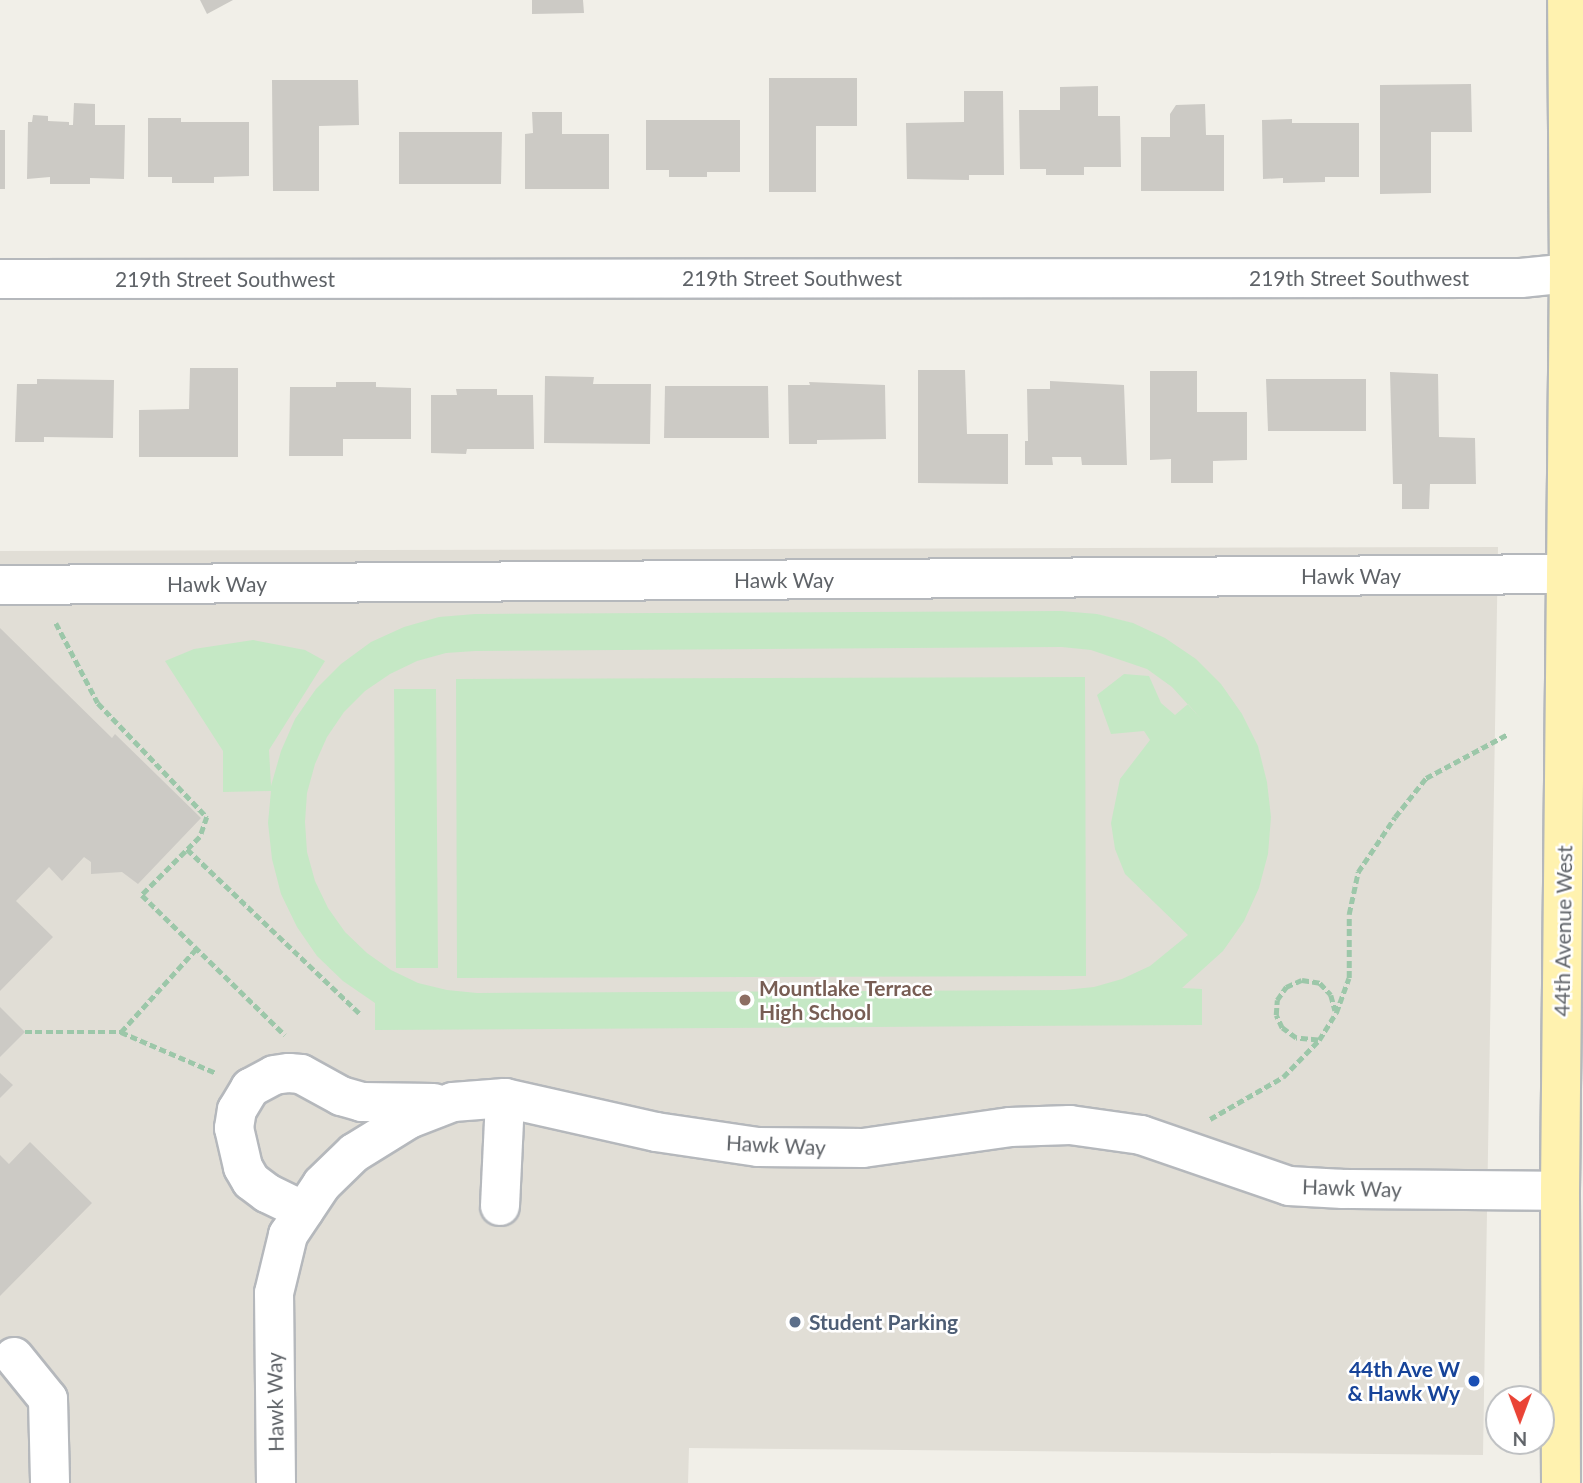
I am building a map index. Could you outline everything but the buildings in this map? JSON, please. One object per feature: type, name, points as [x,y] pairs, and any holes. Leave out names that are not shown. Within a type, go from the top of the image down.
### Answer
[{"type":"main road","name":"44th Avenue West","points":[[1561,1483],[1559,1191],[1574,829],[1567,574],[1576,271],[1567,0]]},
{"type":"street","name":"219th Street Southwest","points":[[0,279],[1521,278],[1576,271]]},
{"type":"street","name":"Hawk Way","points":[[0,585],[1567,574]]},
{"type":"street","points":[[304,1211],[267,1193],[251,1181],[243,1167],[234,1128],[237,1110],[250,1088],[274,1075],[289,1073],[301,1074],[341,1096],[362,1102],[453,1102]]},
{"type":"street","name":"Hawk Way","points":[[276,1483],[274,1293],[288,1235],[322,1184],[354,1153],[409,1119],[453,1102],[505,1098],[656,1132],[758,1147],[863,1148],[1010,1127],[1070,1125],[1142,1135],[1289,1186],[1559,1191]]},
{"type":"street","points":[[500,1206],[505,1098]]},
{"type":"street","points":[[14,1357],[48,1399],[50,1483]]},
{"type":"path","points":[[55,620],[98,703],[207,817],[200,837],[142,895],[291,1040]]},
{"type":"path","points":[[1208,1119],[1283,1077],[1319,1040],[1336,1013],[1349,978],[1349,914],[1358,872],[1395,817],[1426,778],[1508,734]]},
{"type":"path","points":[[187,849],[359,1013]]},
{"type":"path","points":[[121,1032],[197,948]]},
{"type":"path","points":[[1319,1040],[1296,1038],[1282,1028],[1276,1015],[1278,1000],[1286,987],[1302,980],[1320,983],[1332,995],[1336,1013]]},
{"type":"path","points":[[25,1032],[121,1032],[216,1073]]},
{"type":"shaded area","name":"Mountlake Terrace High School","points":[[1498,547],[1483,1455],[689,1448],[688,1483],[0,1483],[0,551]]},
{"type":"green space","points":[[1061,611],[1097,614],[1133,623],[1165,638],[1196,659],[1221,684],[1242,714],[1258,746],[1267,782],[1271,817],[1268,854],[1259,888],[1244,921],[1223,951],[1182,988],[1202,989],[1202,1025],[375,1030],[375,1003],[343,981],[317,956],[297,927],[281,894],[272,859],[268,823],[271,791],[223,792],[223,751],[165,661],[194,649],[253,640],[305,650],[325,661],[269,750],[271,786],[281,751],[295,719],[316,689],[341,664],[371,642],[404,627],[439,617],[475,614]],"holes":[[[1062,647],[1091,650],[1147,669],[1172,687],[1188,704],[1175,715],[1161,703],[1149,676],[1124,674],[1097,695],[1111,734],[1144,731],[1150,740],[1120,779],[1111,823],[1115,849],[1125,874],[1188,935],[1150,966],[1122,979],[1094,987],[1064,990],[477,993],[447,990],[418,983],[391,970],[367,953],[345,932],[328,908],[315,881],[307,852],[307,793],[315,764],[327,737],[344,712],[365,691],[390,674],[417,661],[446,653]]]},
{"type":"green space","points":[[1085,677],[1086,976],[457,978],[456,679]]},
{"type":"green space","points":[[394,689],[436,689],[438,968],[396,968]]},
{"type":"place","name":"Mountlake Terrace High School","points":[[745,1000]]},
{"type":"place","name":"Student Parking","points":[[795,1322]]},
{"type":"place","name":"44th Ave W & Hawk Wy","points":[[1474,1381]]}]
